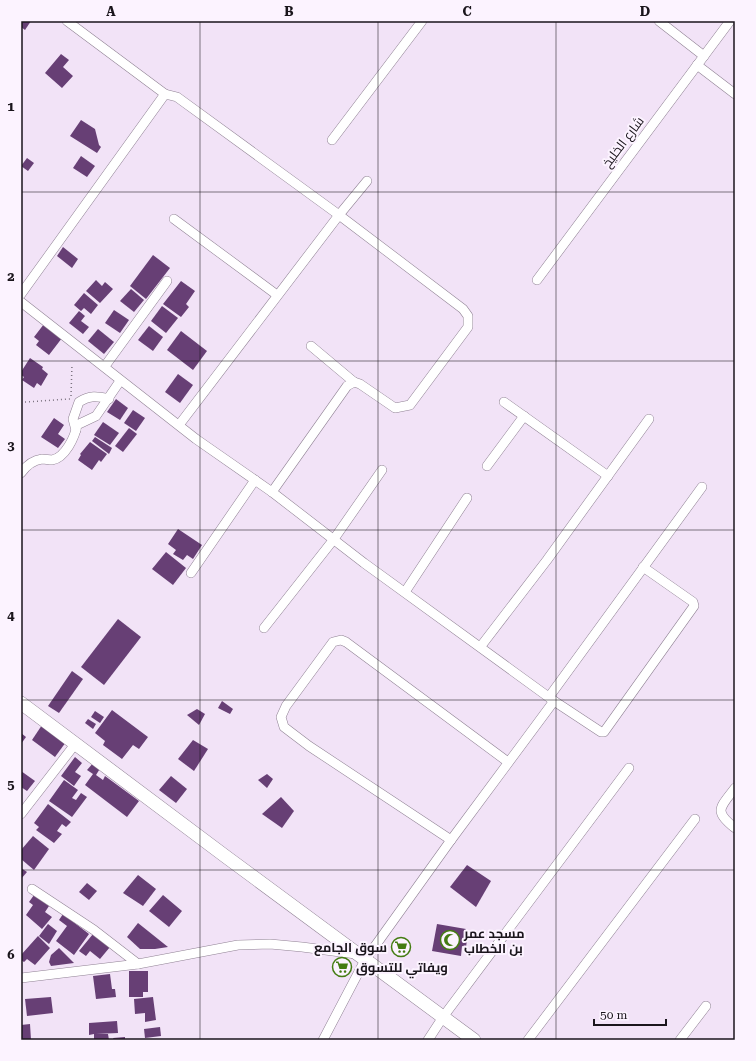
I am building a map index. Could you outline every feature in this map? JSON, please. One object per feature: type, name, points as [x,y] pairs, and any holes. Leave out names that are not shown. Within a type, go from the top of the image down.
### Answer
[{"type":"street","points":[[67,21],[165,94],[177,97],[339,215],[463,309],[469,321],[468,327],[410,405],[395,408],[360,384],[354,382],[311,346]]},
{"type":"street","points":[[332,140],[422,21]]},
{"type":"street","points":[[659,21],[704,56]]},
{"type":"street","name":"شارع الخليخ","points":[[537,280],[730,21]]},
{"type":"street","points":[[697,66],[735,94]]},
{"type":"street","points":[[21,294],[165,94]]},
{"type":"street","points":[[179,425],[277,295],[367,181]]},
{"type":"street","points":[[174,218],[277,295]]},
{"type":"street","points":[[105,366],[167,281]]},
{"type":"street","points":[[21,302],[105,366],[120,381],[179,425],[256,480],[405,592],[599,732],[604,732],[694,606],[693,602],[643,567]]},
{"type":"street","points":[[21,473],[27,466],[37,460],[51,460],[60,457],[76,430],[77,425],[82,421],[96,416],[120,381]]},
{"type":"street","points":[[272,492],[347,386],[354,382]]},
{"type":"street","points":[[76,430],[73,418],[79,402],[88,396],[99,396],[109,399]]},
{"type":"street","points":[[504,402],[608,476]]},
{"type":"street","points":[[487,466],[524,416]]},
{"type":"street","points":[[481,646],[608,476],[648,419]]},
{"type":"street","points":[[264,628],[334,539],[382,470]]},
{"type":"street","points":[[191,573],[256,480]]},
{"type":"street","points":[[323,1040],[361,957],[451,840],[508,762],[643,567],[702,487]]},
{"type":"street","points":[[405,592],[468,498]]},
{"type":"street","points":[[451,840],[309,746],[284,727],[281,717],[286,706],[333,642],[341,640],[346,642],[508,762]]},
{"type":"street","points":[[21,703],[474,1040]]},
{"type":"street","points":[[21,814],[76,743]]},
{"type":"street","points":[[428,1040],[443,1017],[629,768]]},
{"type":"street","points":[[735,788],[722,806],[721,812],[724,820],[735,828]]},
{"type":"street","points":[[528,1040],[695,819]]},
{"type":"street","points":[[32,889],[94,930],[138,964]]},
{"type":"street","points":[[21,978],[138,964],[238,945],[254,944],[302,947],[361,957]]},
{"type":"street","points":[[680,1040],[706,1006]]},
{"type":"path","points":[[25,402],[72,399],[70,394],[72,364]]},
{"type":"building","points":[[21,21],[31,21],[25,30],[21,27]]},
{"type":"building","points":[[61,54],[69,60],[63,67],[73,76],[62,88],[45,73]]},
{"type":"building","points":[[81,120],[95,129],[99,145],[101,147],[97,153],[70,136]]},
{"type":"building","points":[[81,156],[95,166],[87,177],[73,168]]},
{"type":"building","points":[[27,158],[34,163],[28,171],[21,166]]},
{"type":"building","points":[[63,247],[78,259],[72,268],[57,256]]},
{"type":"building","points":[[153,255],[170,268],[146,299],[130,286]]},
{"type":"building","points":[[96,280],[102,286],[105,282],[113,289],[100,303],[86,291]]},
{"type":"building","points":[[181,281],[195,291],[186,304],[189,307],[181,317],[163,304]]},
{"type":"building","points":[[131,289],[144,300],[134,312],[120,301]]},
{"type":"building","points":[[84,293],[98,305],[91,314],[84,308],[81,311],[74,305]]},
{"type":"building","points":[[162,306],[178,318],[166,333],[151,321]]},
{"type":"building","points":[[114,310],[129,320],[120,333],[105,323]]},
{"type":"building","points":[[79,311],[85,316],[81,321],[89,327],[83,334],[69,323]]},
{"type":"building","points":[[44,324],[62,338],[49,355],[36,345],[39,341],[34,337]]},
{"type":"building","points":[[149,326],[163,337],[153,351],[138,340]]},
{"type":"building","points":[[98,329],[114,342],[104,354],[88,341]]},
{"type":"building","points":[[181,331],[207,351],[193,370],[167,350]]},
{"type":"building","points":[[30,358],[43,367],[42,369],[48,374],[41,386],[37,383],[34,388],[22,380],[24,377],[21,375],[21,372]]},
{"type":"building","points":[[178,374],[193,385],[180,403],[165,392]]},
{"type":"building","points":[[116,399],[128,408],[120,420],[107,412]]},
{"type":"building","points":[[133,410],[145,418],[136,431],[124,423]]},
{"type":"building","points":[[54,418],[64,425],[58,434],[65,439],[58,448],[41,437]]},
{"type":"building","points":[[103,422],[119,433],[110,445],[94,435]]},
{"type":"building","points":[[129,428],[137,434],[123,452],[115,446]]},
{"type":"building","points":[[95,437],[112,448],[109,454],[92,441]]},
{"type":"building","points":[[90,442],[107,454],[101,462],[99,460],[92,470],[78,460],[81,455],[80,454]]},
{"type":"building","points":[[178,529],[202,545],[193,559],[187,555],[183,560],[173,554],[176,550],[168,544]]},
{"type":"building","points":[[166,552],[186,568],[173,585],[152,569]]},
{"type":"building","points":[[118,619],[141,637],[104,685],[81,667]]},
{"type":"building","points":[[72,671],[83,679],[59,713],[48,706]]},
{"type":"building","points":[[222,701],[233,709],[230,714],[218,708]]},
{"type":"building","points":[[197,709],[205,714],[199,725],[187,715]]},
{"type":"building","points":[[112,710],[148,737],[139,749],[133,745],[122,759],[103,745],[105,741],[95,733]]},
{"type":"building","points":[[95,711],[104,717],[100,723],[91,717]]},
{"type":"building","points":[[88,719],[96,724],[93,729],[85,723]]},
{"type":"building","points":[[42,725],[66,742],[55,757],[32,740]]},
{"type":"building","points":[[21,733],[26,737],[21,744]]},
{"type":"building","points":[[193,740],[208,749],[194,771],[178,759]]},
{"type":"building","points":[[75,757],[82,763],[75,772],[81,776],[74,786],[61,776]]},
{"type":"building","points":[[94,762],[101,767],[96,775],[103,780],[105,776],[139,801],[127,817],[85,785],[93,774],[87,770]]},
{"type":"building","points":[[21,771],[35,781],[27,791],[21,787]]},
{"type":"building","points":[[267,774],[273,779],[267,788],[258,780]]},
{"type":"building","points":[[171,776],[187,789],[176,803],[159,790]]},
{"type":"building","points":[[64,780],[78,790],[72,798],[76,800],[81,793],[87,797],[72,817],[49,801]]},
{"type":"building","points":[[281,797],[294,811],[282,828],[262,814]]},
{"type":"building","points":[[48,804],[71,822],[66,827],[62,824],[57,831],[62,834],[54,843],[36,830],[39,827],[34,823]]},
{"type":"building","points":[[33,836],[49,849],[34,870],[21,859],[21,850]]},
{"type":"building","points":[[467,865],[491,881],[476,907],[450,887]]},
{"type":"building","points":[[21,868],[27,872],[21,879]]},
{"type":"building","points":[[138,875],[156,889],[143,906],[123,893]]},
{"type":"building","points":[[87,883],[97,891],[89,900],[79,892]]},
{"type":"building","points":[[34,895],[49,906],[45,912],[52,917],[42,929],[26,915],[33,905],[29,902]]},
{"type":"building","points":[[163,895],[182,911],[169,927],[149,911]]},
{"type":"building","points":[[63,914],[89,934],[74,955],[56,941],[67,926],[59,920]]},
{"type":"building","points":[[138,923],[168,947],[140,949],[127,937]]},
{"type":"building","points":[[48,924],[57,931],[49,944],[39,936]]},
{"type":"building","name":"مسجد عمر بن الخطاب","points":[[437,924],[466,929],[464,940],[467,940],[466,947],[462,946],[461,956],[432,951]]},
{"type":"building","points":[[93,934],[110,947],[100,959],[90,951],[86,956],[79,951]]},
{"type":"building","points":[[38,936],[50,948],[35,965],[27,959],[24,962],[21,960],[21,955]]},
{"type":"building","points":[[59,948],[74,963],[51,966],[49,962],[51,955]]},
{"type":"building","points":[[129,971],[148,971],[148,992],[143,992],[143,997],[129,997]]},
{"type":"building","points":[[110,974],[112,989],[115,989],[116,997],[96,999],[93,976]]},
{"type":"building","points":[[51,997],[53,1013],[27,1016],[25,999]]},
{"type":"building","points":[[153,997],[156,1020],[145,1022],[145,1013],[135,1014],[134,999]]},
{"type":"building","points":[[117,1021],[118,1033],[96,1034],[108,1034],[109,1040],[94,1040],[94,1034],[89,1035],[89,1023]]},
{"type":"building","points":[[30,1024],[31,1040],[21,1040],[21,1025]]},
{"type":"building","points":[[160,1027],[161,1036],[145,1038],[144,1029]]},
{"type":"building","points":[[125,1037],[125,1040],[114,1040],[113,1038]]},
{"type":"place","name":"مسجد عمر بن الخطاب","points":[[450,940]]},
{"type":"place","name":"سوق الجامع","points":[[401,947]]},
{"type":"place","name":"ويفاتي للتسوق","points":[[342,967]]}]
